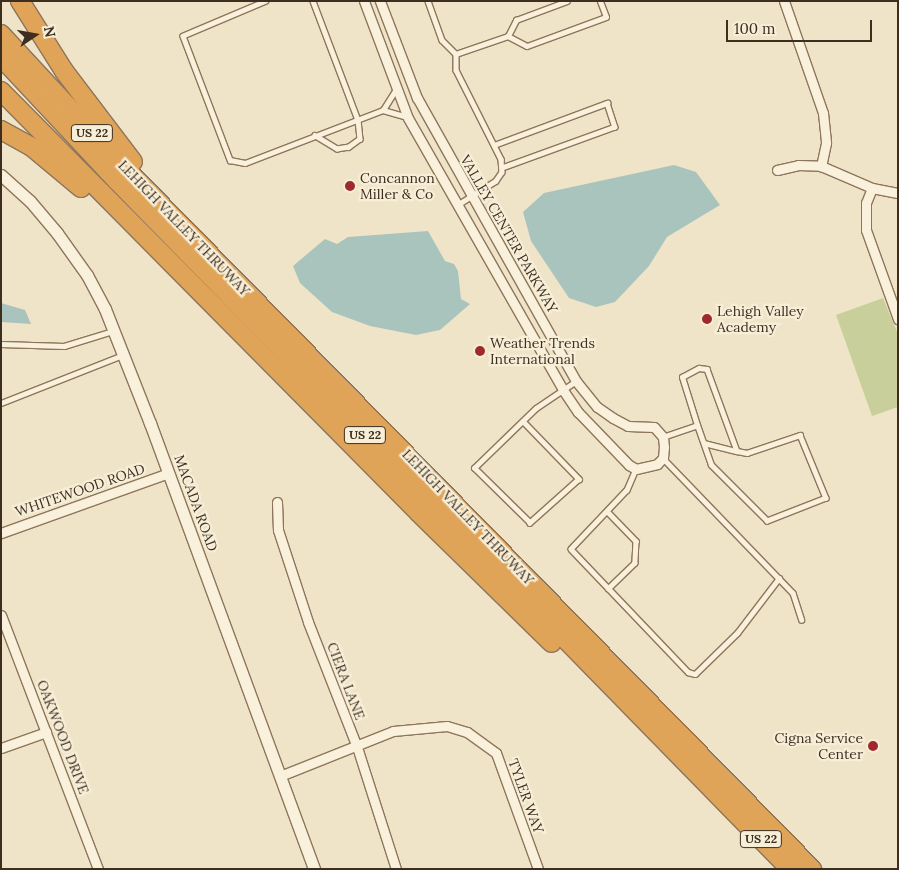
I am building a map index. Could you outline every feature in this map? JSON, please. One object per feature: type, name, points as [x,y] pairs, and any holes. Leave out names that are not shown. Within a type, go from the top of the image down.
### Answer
[{"type":"highway","points":[[20,1],[86,100],[186,230]]},
{"type":"highway","name":"LEHIGH VALLEY THRUWAY","points":[[1,34],[186,230],[812,869]]},
{"type":"highway","name":"LEHIGH VALLEY THRUWAY","points":[[1,57],[116,180],[790,869]]},
{"type":"highway","points":[[1,91],[232,322],[418,512],[732,810]]},
{"type":"highway","points":[[1,130],[57,167],[232,322]]},
{"type":"street","points":[[364,1],[408,118],[456,207],[563,390],[600,435],[636,469],[649,468],[663,458],[663,437]]},
{"type":"street","name":"VALLEY CENTER PARKWAY","points":[[380,1],[417,98],[576,381],[597,407],[613,418],[628,426],[654,427],[663,437]]},
{"type":"street","points":[[784,1],[823,113],[826,138],[821,166]]},
{"type":"street","points":[[777,170],[798,165],[821,166],[872,188],[898,192]]},
{"type":"street","name":"MACADA ROAD","points":[[1,176],[30,200],[68,247],[88,275],[114,330],[169,473],[314,869]]},
{"type":"street","points":[[872,188],[866,203],[866,230],[898,318]]},
{"type":"street","name":"WHITEWOOD ROAD","points":[[1,533],[169,473]]},
{"type":"street","name":"CIERA LANE","points":[[278,502],[278,530],[308,622],[357,747],[396,869]]},
{"type":"street","name":"OAKWOOD DRIVE","points":[[1,615],[98,869]]},
{"type":"street","name":"TYLER WAY","points":[[280,776],[394,731],[446,726],[467,732],[496,753],[538,869]]},
{"type":"street","points":[[1,748],[46,732]]},
{"type":"lane","points":[[266,1],[183,36],[230,160],[245,163],[383,110],[396,89]]},
{"type":"lane","points":[[313,1],[358,120],[360,140],[349,147],[338,149],[315,136]]},
{"type":"lane","points":[[428,1],[442,40],[456,54],[456,70],[494,145],[502,168],[496,181],[456,207]]},
{"type":"lane","points":[[456,54],[508,36],[516,20],[567,1]]},
{"type":"lane","points":[[508,36],[527,46],[606,17],[600,1]]},
{"type":"lane","points":[[494,145],[607,103],[616,127],[502,168]]},
{"type":"lane","points":[[383,110],[408,118]]},
{"type":"lane","points":[[1,344],[64,346],[114,330]]},
{"type":"lane","points":[[1,403],[124,355]]},
{"type":"lane","points":[[704,443],[737,451],[748,453],[800,435],[826,498],[767,521],[712,465],[697,425],[682,377],[699,368],[707,369],[737,451]]},
{"type":"lane","points":[[523,421],[579,479],[530,523],[474,468],[523,421],[576,381]]},
{"type":"lane","points":[[663,437],[697,425]]},
{"type":"lane","points":[[663,458],[794,593],[802,620]]},
{"type":"lane","points":[[636,469],[627,490],[571,549],[688,672],[695,674],[737,633],[758,601],[778,578]]},
{"type":"lane","points":[[607,511],[636,541],[635,563],[608,589]]},
{"type":"green space","points":[[883,298],[898,334],[898,407],[872,416],[836,315]]},
{"type":"water","points":[[674,165],[696,172],[720,205],[667,237],[649,266],[615,302],[596,307],[569,298],[531,241],[523,212],[544,193]]},
{"type":"water","points":[[428,231],[445,261],[454,264],[458,271],[461,299],[470,304],[440,330],[416,335],[370,326],[332,312],[300,283],[293,266],[325,239],[337,244],[348,237]]},
{"type":"water","points":[[1,303],[25,310],[31,324],[1,322]]},
{"type":"place","name":"Concannon Miller & Co","points":[[350,186]]},
{"type":"place","name":"Lehigh Valley Academy","points":[[707,319]]},
{"type":"place","name":"Weather Trends International","points":[[480,351]]},
{"type":"place","name":"Cigna Service Center","points":[[873,746]]}]
